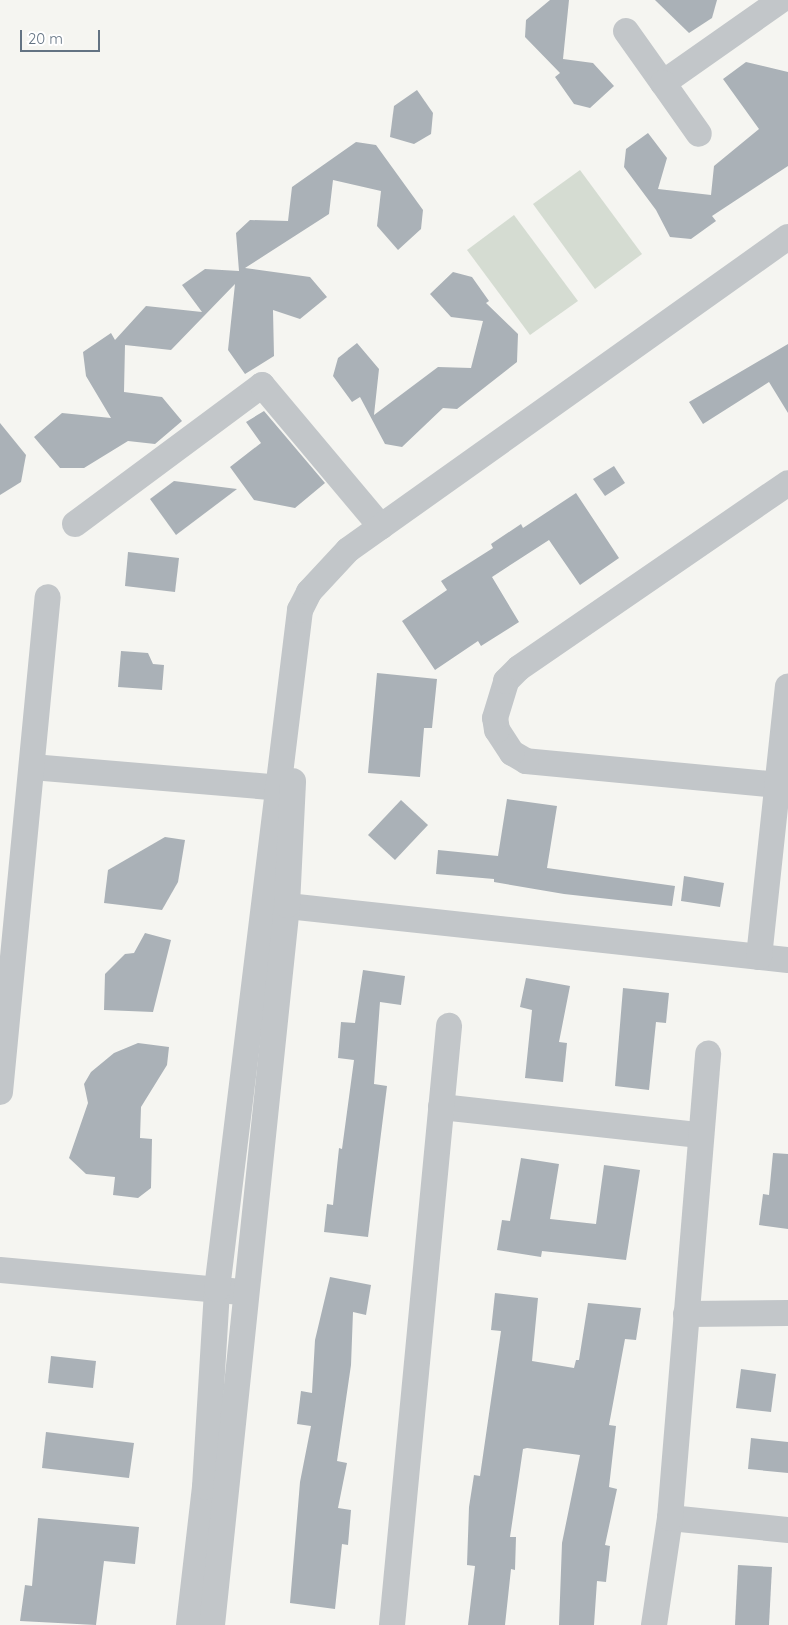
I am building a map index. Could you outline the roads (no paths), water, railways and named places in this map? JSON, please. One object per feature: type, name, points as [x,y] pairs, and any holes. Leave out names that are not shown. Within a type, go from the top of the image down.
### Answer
[{"type":"street","points":[[663,84],[781,0]]},
{"type":"street","points":[[626,30],[699,134]]},
{"type":"street","points":[[212,1625],[244,1292],[284,787],[295,758],[289,724],[296,630],[306,598],[348,550],[788,237]]},
{"type":"street","points":[[75,524],[262,385],[381,527]]},
{"type":"street","points":[[779,785],[526,761],[512,753],[504,743],[495,718],[506,681],[519,668],[788,483]]},
{"type":"street","points":[[0,1092],[6,964],[32,767],[48,597]]},
{"type":"street","points":[[759,957],[779,785],[788,687]]},
{"type":"street","points":[[32,767],[284,787]]},
{"type":"street","points":[[274,904],[788,960]]},
{"type":"street","points":[[189,1625],[205,1487],[217,1289],[274,904]]},
{"type":"street","points":[[392,1625],[449,1026]]},
{"type":"street","points":[[654,1625],[670,1518],[699,1135],[708,1054]]},
{"type":"street","points":[[441,1107],[699,1135]]},
{"type":"street","points":[[0,1270],[244,1292]]},
{"type":"street","points":[[686,1314],[788,1313]]},
{"type":"street","points":[[670,1518],[788,1530]]}]
